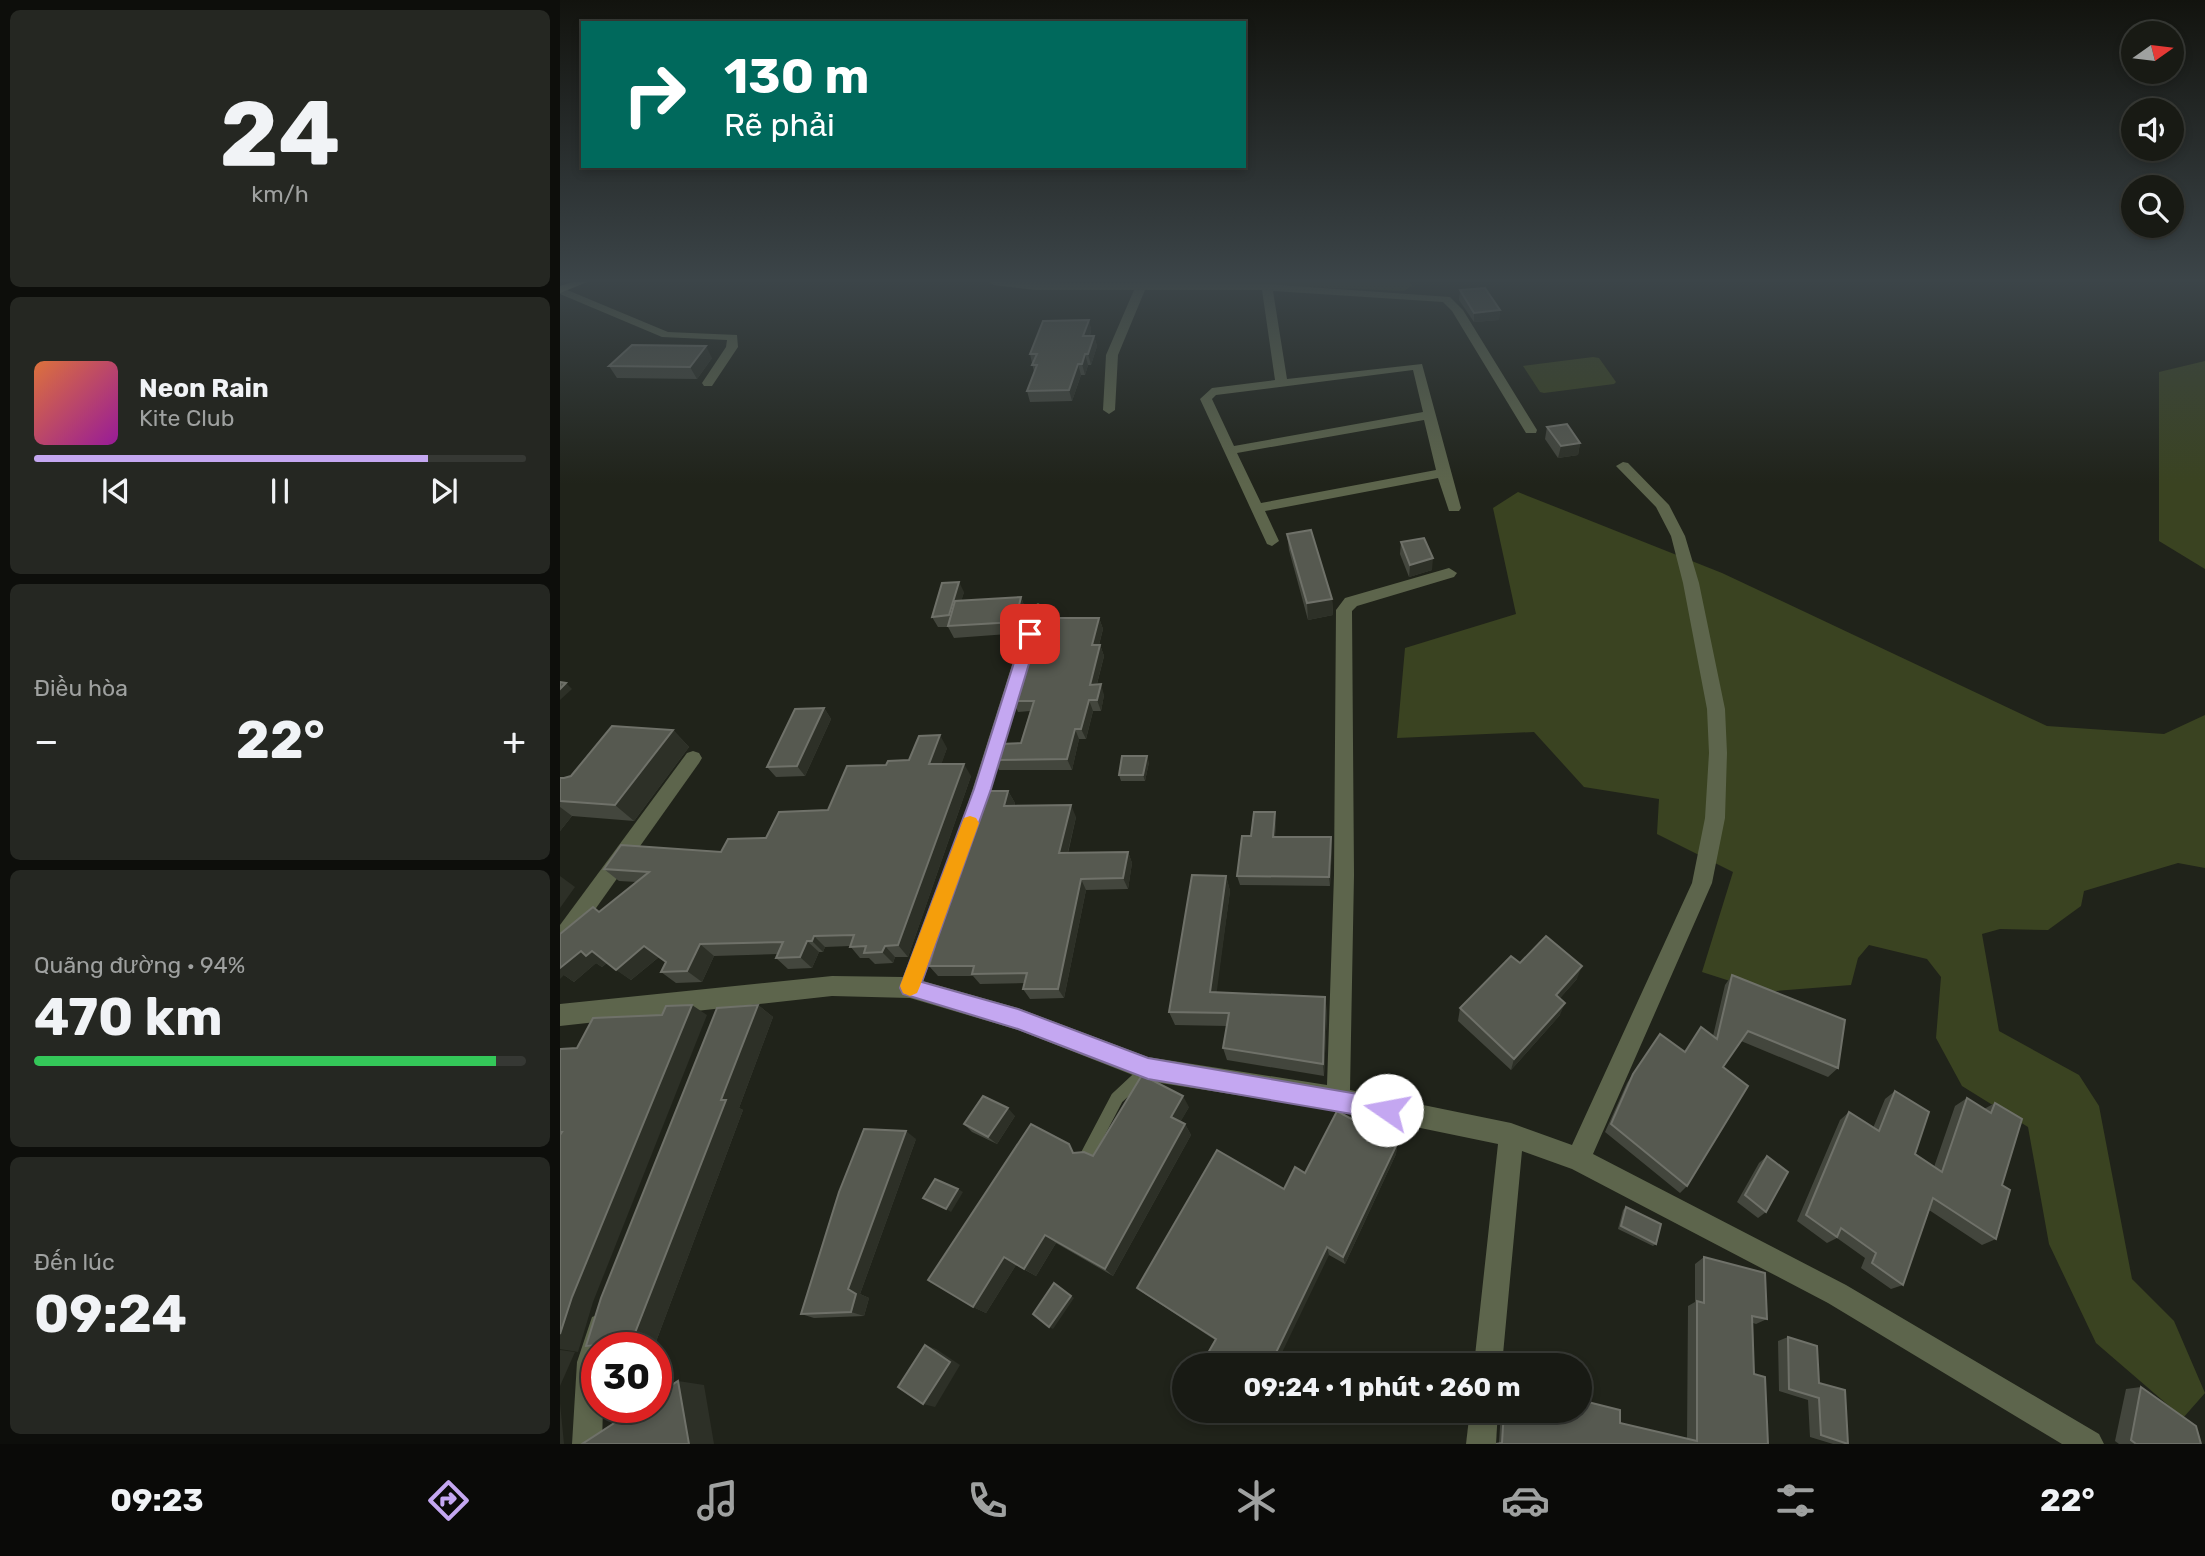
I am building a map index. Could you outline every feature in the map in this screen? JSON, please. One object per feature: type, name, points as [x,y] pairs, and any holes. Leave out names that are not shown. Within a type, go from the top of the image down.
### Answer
[{"type":"street","points":[[708,383],[730,349]]},
{"type":"street","points":[[1109,410],[1114,349]]},
{"type":"street","points":[[1277,349],[1282,384]]},
{"type":"street","points":[[1481,349],[1515,400],[1531,430]]},
{"type":"street","points":[[1272,541],[1208,405],[1208,395],[1415,365],[1421,369],[1429,415],[1454,508]]},
{"type":"street","points":[[1231,450],[1429,415]]},
{"type":"street","points":[[1578,1159],[1702,883],[1715,818],[1718,753],[1716,709],[1691,583],[1678,536],[1662,505],[1623,466]]},
{"type":"street","points":[[1256,508],[1443,473]]},
{"type":"street","points":[[1338,1099],[1345,875],[1344,610],[1360,598],[1450,573]]},
{"type":"street","points":[[969,827],[1038,608]]},
{"type":"street","points":[[560,942],[693,758]]},
{"type":"street","points":[[910,988],[951,877]]},
{"type":"street","points":[[562,1017],[832,986],[910,988],[1018,1019],[1148,1069],[1338,1099],[1511,1135],[1578,1159],[1837,1294],[2089,1444]]},
{"type":"street","points":[[718,1023],[728,997]]},
{"type":"street","points":[[1489,1353],[1511,1135]]},
{"type":"street","points":[[587,1444],[591,1362],[609,1303]]},
{"type":"street","points":[[1481,1444],[1483,1423]]},
{"type":"lane","points":[[1087,1154],[1117,1098],[1148,1069]]},
{"type":"green space","points":[[1599,358],[1616,382],[1614,384],[1544,393],[1540,392],[1523,366]]},
{"type":"green space","points":[[2205,361],[2205,569],[2159,541],[2159,372]]},
{"type":"green space","points":[[1518,492],[1722,573],[2047,726],[2164,734],[2205,715],[2205,868],[2178,863],[2084,891],[2081,906],[2048,930],[2000,929],[1982,934],[1999,1031],[2079,1075],[2099,1106],[2132,1279],[2174,1321],[2205,1393],[2183,1418],[2096,1343],[2049,1244],[2028,1127],[1962,1086],[1936,1038],[1941,977],[1927,959],[1869,945],[1858,958],[1851,985],[1764,992],[1702,972],[1733,872],[1657,834],[1659,799],[1584,787],[1534,732],[1397,738],[1405,648],[1516,614],[1493,508]]},
{"type":"building","points":[[627,349],[703,349],[690,367],[609,366]]},
{"type":"building","points":[[1032,349],[1090,349],[1082,364],[1078,364],[1069,390],[1027,391],[1037,365],[1032,365],[1037,354],[1030,354]]},
{"type":"building","points":[[1567,424],[1580,443],[1561,446],[1547,427]]},
{"type":"building","points":[[1311,530],[1332,599],[1307,603],[1287,534]]},
{"type":"building","points":[[1424,538],[1433,558],[1410,565],[1401,542]]},
{"type":"building","points":[[959,582],[949,615],[932,617],[942,583]]},
{"type":"building","points":[[1021,597],[1015,622],[948,626],[955,601]]},
{"type":"building","points":[[1053,618],[1099,618],[1092,645],[1100,645],[1090,685],[1101,684],[1097,700],[1089,700],[1081,729],[1075,729],[1067,759],[994,760],[1000,744],[1021,743],[1034,701],[1013,701],[1035,629],[1050,629]]},
{"type":"building","points":[[824,708],[797,766],[767,767],[795,709]]},
{"type":"building","points":[[612,726],[673,730],[615,805],[560,801],[560,778],[571,776]]},
{"type":"building","points":[[940,735],[929,764],[964,764],[898,945],[885,946],[882,952],[864,953],[866,946],[850,947],[854,935],[814,936],[812,941],[807,941],[800,957],[776,958],[783,942],[700,944],[687,971],[661,972],[666,962],[644,946],[616,970],[592,951],[586,956],[581,951],[560,968],[560,934],[593,907],[599,912],[649,872],[604,869],[621,845],[721,852],[728,839],[766,838],[779,812],[828,810],[847,766],[886,765],[888,761],[909,760],[919,736]]},
{"type":"building","points":[[1122,756],[1147,756],[1143,775],[1119,775]]},
{"type":"building","points":[[981,791],[1008,791],[1004,806],[1071,805],[1059,853],[1128,852],[1123,878],[1081,879],[1058,989],[1023,989],[1027,973],[972,974],[974,966],[929,966],[935,946],[926,946]]},
{"type":"building","points":[[1254,812],[1275,812],[1273,837],[1331,837],[1329,877],[1237,876],[1242,836],[1251,836]]},
{"type":"building","points":[[1192,875],[1226,876],[1210,992],[1325,997],[1323,1064],[1223,1048],[1229,1013],[1169,1012]]},
{"type":"building","points":[[1546,936],[1582,966],[1556,995],[1565,1003],[1514,1059],[1460,1008],[1511,956],[1520,963]]},
{"type":"building","points":[[1732,975],[1845,1020],[1838,1068],[1748,1031],[1723,1067],[1748,1086],[1687,1186],[1611,1124],[1633,1074],[1660,1034],[1685,1052],[1701,1027],[1717,1039]]},
{"type":"building","points":[[692,1005],[572,1297],[560,1334],[560,1049],[577,1048],[593,1018],[662,1015],[666,1006]]},
{"type":"building","points":[[758,1005],[721,1100],[726,1100],[635,1332],[590,1332],[601,1298],[717,1008]]},
{"type":"building","points":[[1142,1075],[1183,1096],[1171,1117],[1185,1124],[1105,1269],[1045,1235],[1024,1269],[1004,1257],[973,1307],[928,1280],[1031,1124],[1069,1144],[1073,1153],[1084,1152],[1093,1156]]},
{"type":"building","points":[[1895,1091],[1929,1112],[1915,1154],[1942,1172],[1967,1098],[1991,1113],[1995,1103],[2022,1119],[2002,1185],[2010,1190],[1996,1239],[1933,1198],[1903,1285],[1872,1263],[1876,1253],[1841,1228],[1837,1237],[1806,1215],[1849,1112],[1879,1131]]},
{"type":"building","points":[[983,1096],[1008,1108],[988,1137],[964,1124]]},
{"type":"building","points":[[1337,1111],[1397,1144],[1343,1257],[1327,1247],[1276,1353],[1208,1353],[1216,1339],[1137,1288],[1217,1150],[1284,1189],[1295,1167],[1305,1173]]},
{"type":"building","points":[[864,1129],[906,1131],[848,1289],[856,1294],[851,1312],[801,1314],[839,1192]]},
{"type":"building","points":[[1767,1156],[1788,1172],[1766,1212],[1745,1195]]},
{"type":"building","points":[[935,1179],[958,1189],[946,1209],[923,1198]]},
{"type":"building","points":[[1626,1207],[1661,1224],[1656,1244],[1621,1226]]},
{"type":"building","points":[[1704,1257],[1765,1273],[1767,1319],[1752,1316],[1754,1374],[1765,1377],[1768,1444],[1496,1444],[1502,1443],[1503,1423],[1592,1423],[1592,1403],[1620,1410],[1620,1423],[1697,1441],[1697,1301],[1704,1303]]},
{"type":"building","points":[[1054,1283],[1071,1296],[1049,1327],[1033,1314]]},
{"type":"building","points":[[1788,1337],[1817,1346],[1819,1383],[1845,1390],[1848,1444],[1821,1435],[1819,1398],[1789,1389]]},
{"type":"building","points":[[925,1345],[950,1362],[923,1404],[898,1387]]},
{"type":"building","points":[[678,1381],[689,1444],[582,1444],[614,1423],[672,1423],[672,1385]]},
{"type":"building","points":[[2141,1387],[2196,1426],[2201,1444],[2136,1444],[2131,1440]]},
{"type":"slow traffic","points":[[910,986],[970,823]]},
{"type":"route","points":[[1030,634],[965,840],[910,988],[1018,1019],[1148,1069],[1338,1099],[1387,1110]]}]
